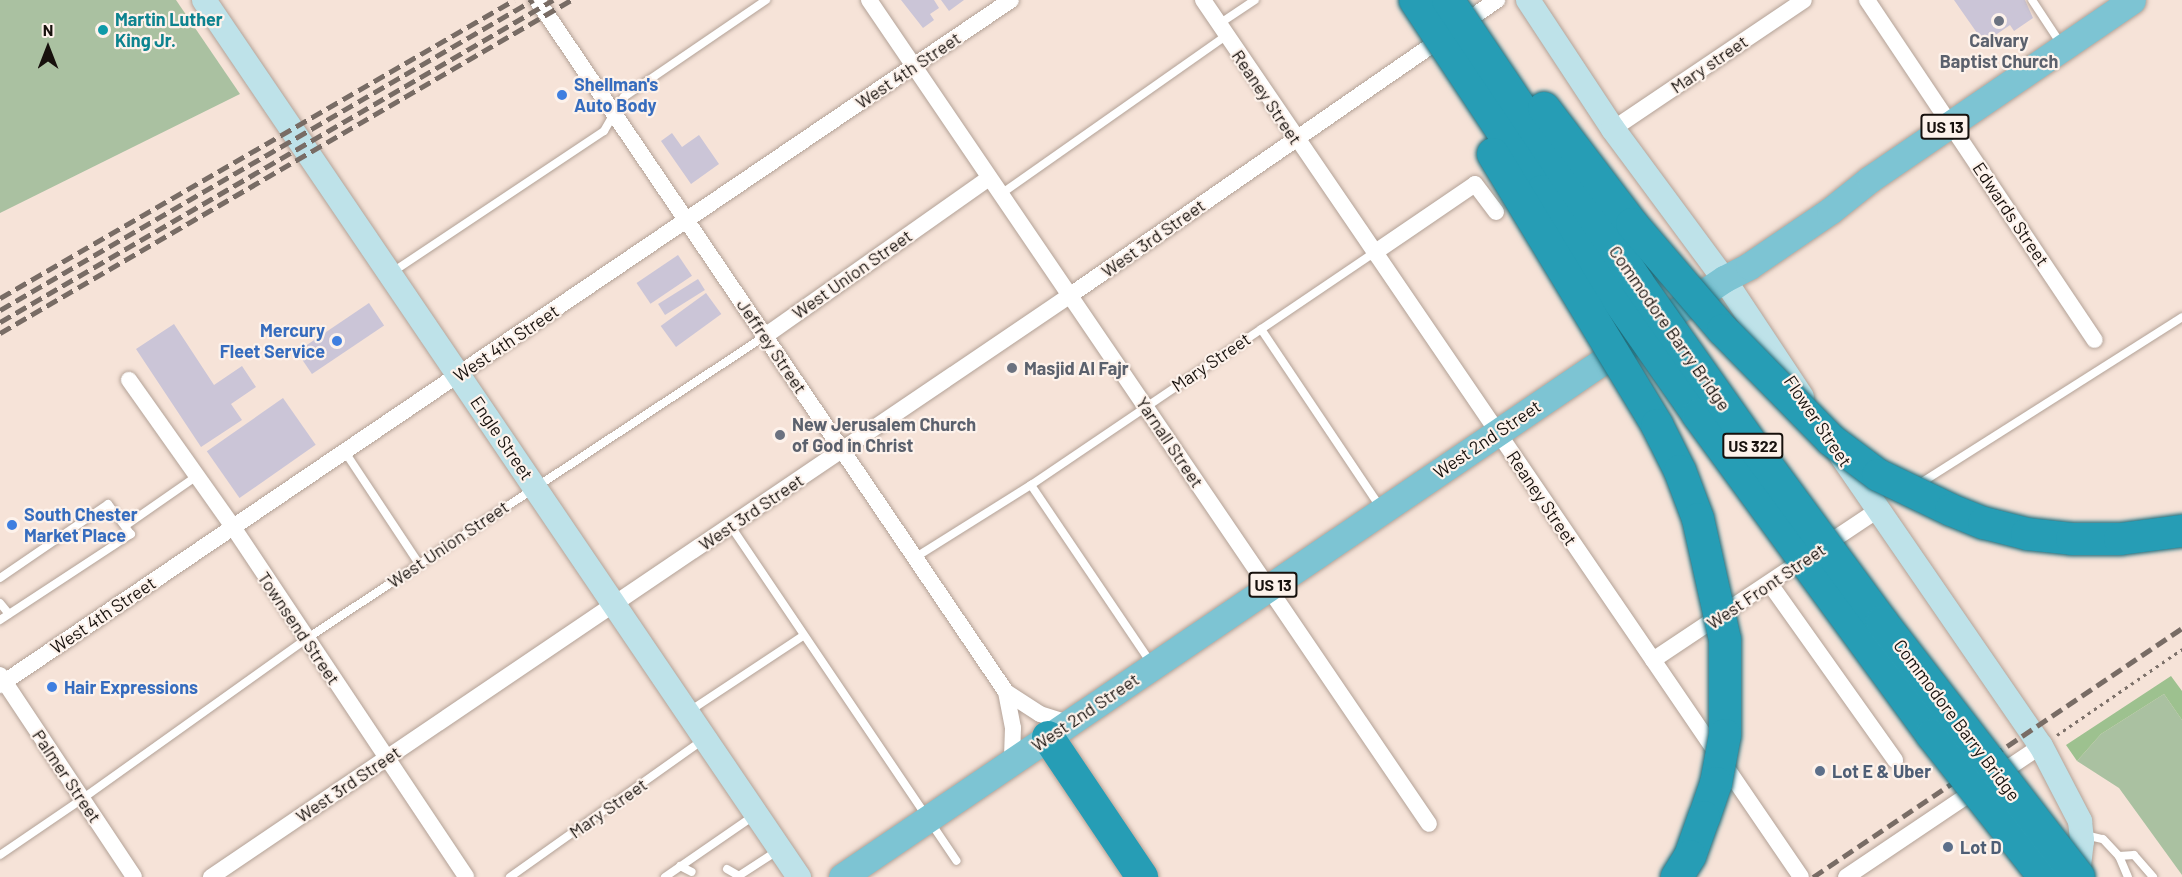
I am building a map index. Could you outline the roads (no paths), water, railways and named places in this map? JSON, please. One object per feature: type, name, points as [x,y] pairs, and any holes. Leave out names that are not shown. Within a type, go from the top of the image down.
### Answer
[{"type":"highway","points":[[1398,0],[1657,425],[1680,471],[1698,519],[1725,640],[1725,735],[1716,783],[1690,856],[1677,877]]},
{"type":"highway","name":"Commodore Barry Bridge","points":[[1415,0],[1542,191],[1698,416],[1932,735],[2044,877]]},
{"type":"highway","name":"Commodore Barry Bridge","points":[[1448,0],[1631,273],[1758,453],[1882,622],[2080,855]]},
{"type":"highway","points":[[1470,0],[1560,131],[1632,224],[1723,330],[1831,440],[1878,475],[1913,494],[1984,523],[2027,534],[2072,540],[2121,540],[2182,531]]},
{"type":"highway","points":[[1058,730],[1142,877]]},
{"type":"main road","name":"West 2nd Street","points":[[842,877],[1724,279],[1749,266],[1830,212],[1869,179],[2132,0]]},
{"type":"street","name":"Engle Street","points":[[204,0],[799,877]]},
{"type":"street","name":"Jeffrey Street","points":[[537,0],[1006,692]]},
{"type":"street","name":"Yarnall Street","points":[[869,0],[989,178],[1072,294],[1429,824]]},
{"type":"street","name":"West 4th Street","points":[[2,681],[345,452],[1011,0]]},
{"type":"street","name":"Reaney Street","points":[[1203,0],[1801,877]]},
{"type":"street","name":"West 3rd Street","points":[[211,877],[1072,294],[1497,0]]},
{"type":"street","name":"Flower Street","points":[[1528,0],[1613,129],[1724,279],[1883,507],[2041,746],[2074,807],[2080,855]]},
{"type":"street","name":"Mary street","points":[[1613,129],[1804,0]]},
{"type":"street","name":"Edwards Street","points":[[1867,0],[2095,340]]},
{"type":"street","name":"West Union Street","points":[[765,336],[989,178]]},
{"type":"street","name":"Mary Street","points":[[1374,253],[1475,184],[1496,212]]},
{"type":"street","name":"Townsend Street","points":[[129,380],[233,527],[466,877]]},
{"type":"street","name":"West Front Street","points":[[1653,660],[1883,507]]},
{"type":"street","points":[[1770,584],[1895,760]]},
{"type":"street","name":"Palmer Street","points":[[2,681],[134,877]]},
{"type":"street","points":[[1006,692],[1040,714],[1058,730]]},
{"type":"street","points":[[1006,692],[1014,729],[1012,761]]},
{"type":"street","points":[[1846,877],[2041,746]]},
{"type":"street","points":[[2034,877],[2060,858],[2080,855],[2079,866],[2071,877]]},
{"type":"lane","points":[[390,274],[604,131],[624,97],[766,0]]},
{"type":"lane","points":[[1001,194],[1222,30],[1255,0]]},
{"type":"lane","points":[[2032,0],[2063,47]]},
{"type":"lane","name":"Mary Street","points":[[915,557],[1031,485],[1374,253]]},
{"type":"lane","points":[[1898,497],[2182,317]]},
{"type":"lane","points":[[1261,328],[1383,510]]},
{"type":"lane","name":"West Union Street","points":[[0,855],[306,639],[765,336]]},
{"type":"lane","points":[[345,452],[419,564]]},
{"type":"lane","points":[[125,526],[197,477]]},
{"type":"lane","points":[[1031,485],[1153,666]]},
{"type":"lane","points":[[0,578],[108,504],[131,534],[0,620]]},
{"type":"lane","points":[[730,525],[957,861]]},
{"type":"lane","points":[[0,603],[9,614]]},
{"type":"lane","points":[[688,713],[803,636]]},
{"type":"lane","name":"Mary Street","points":[[510,877],[705,738]]},
{"type":"lane","points":[[664,877],[757,814]]},
{"type":"lane","points":[[2080,855],[2103,839],[2119,856],[2128,877]]},
{"type":"lane","points":[[727,869],[743,875],[780,849]]},
{"type":"lane","points":[[700,853],[710,858]]},
{"type":"lane","points":[[2119,856],[2134,855],[2153,877]]},
{"type":"lane","points":[[680,866],[692,872]]},
{"type":"railway","points":[[0,298],[514,0]]},
{"type":"railway","points":[[0,310],[533,0]]},
{"type":"railway","points":[[0,322],[553,0]]},
{"type":"railway","points":[[0,333],[571,0]]},
{"type":"railway","points":[[1813,877],[2182,628]]},
{"type":"place","name":"Calvary Baptist Church","points":[[1999,21]]},
{"type":"place","name":"Martin Luther King Jr.","points":[[103,30]]},
{"type":"place","name":"Shellman's Auto Body","points":[[562,95]]},
{"type":"place","name":"Mercury Fleet Service","points":[[337,341]]},
{"type":"place","name":"Masjid Al Fajr","points":[[1012,368]]},
{"type":"place","name":"New Jerusalem Church of God in Christ","points":[[780,435]]},
{"type":"place","name":"South Chester Market Place","points":[[12,525]]},
{"type":"place","name":"Hair Expressions","points":[[52,687]]},
{"type":"place","name":"Lot E & Uber","points":[[1820,771]]},
{"type":"place","name":"Lot D","points":[[1948,847]]}]
